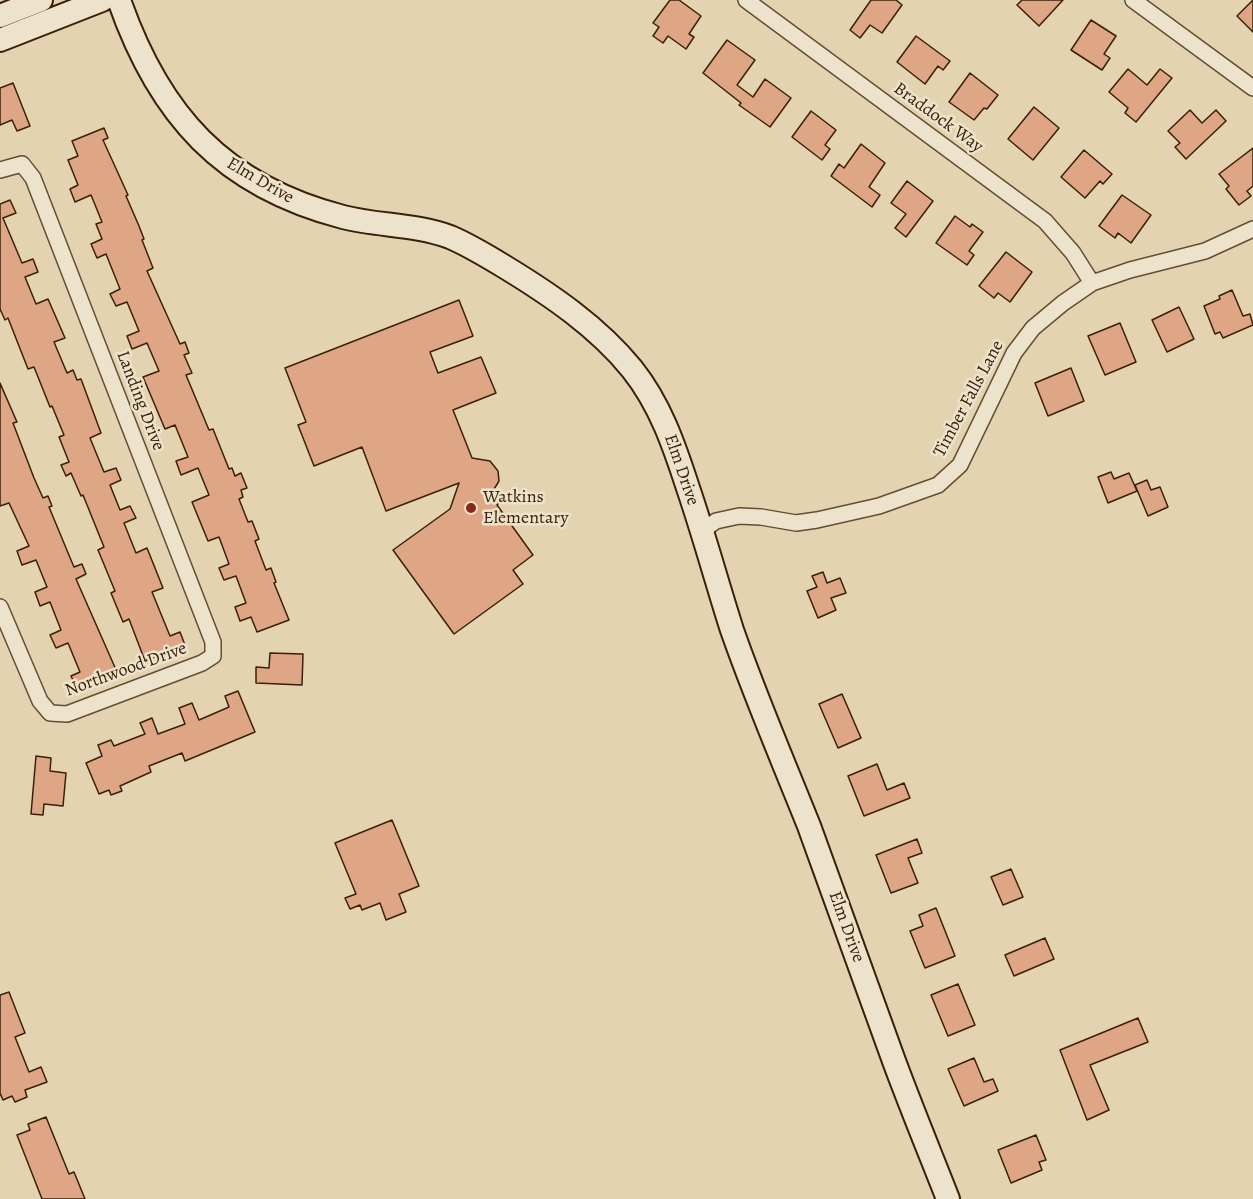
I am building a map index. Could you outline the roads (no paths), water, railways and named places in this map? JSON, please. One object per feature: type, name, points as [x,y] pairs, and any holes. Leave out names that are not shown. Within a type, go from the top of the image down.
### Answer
[{"type":"street","points":[[0,16],[40,0]]},
{"type":"street","points":[[0,40],[102,0]]},
{"type":"street","name":"Elm Drive","points":[[119,0],[144,61],[172,107],[213,154],[246,177],[283,198],[313,209],[349,219],[416,228],[447,236],[470,246],[578,316],[614,348],[654,399],[673,441],[732,629],[948,1199]]},
{"type":"street","name":"Braddock Way","points":[[746,0],[1045,221],[1073,254],[1092,283]]},
{"type":"street","points":[[1133,0],[1253,88]]},
{"type":"street","name":"Landing Drive","points":[[0,170],[22,164],[33,178],[213,642],[213,656]]},
{"type":"street","name":"Timber Falls Lane","points":[[702,531],[716,521],[739,516],[796,523],[817,520],[879,506],[938,484],[960,465],[1014,353],[1033,328],[1092,283],[1130,270],[1205,250],[1253,229]]},
{"type":"street","name":"Northwood Drive","points":[[0,607],[40,701],[50,713],[67,714],[202,663],[213,656]]},
{"type":"place","name":"Watkins Elementary","points":[[471,508]]}]
